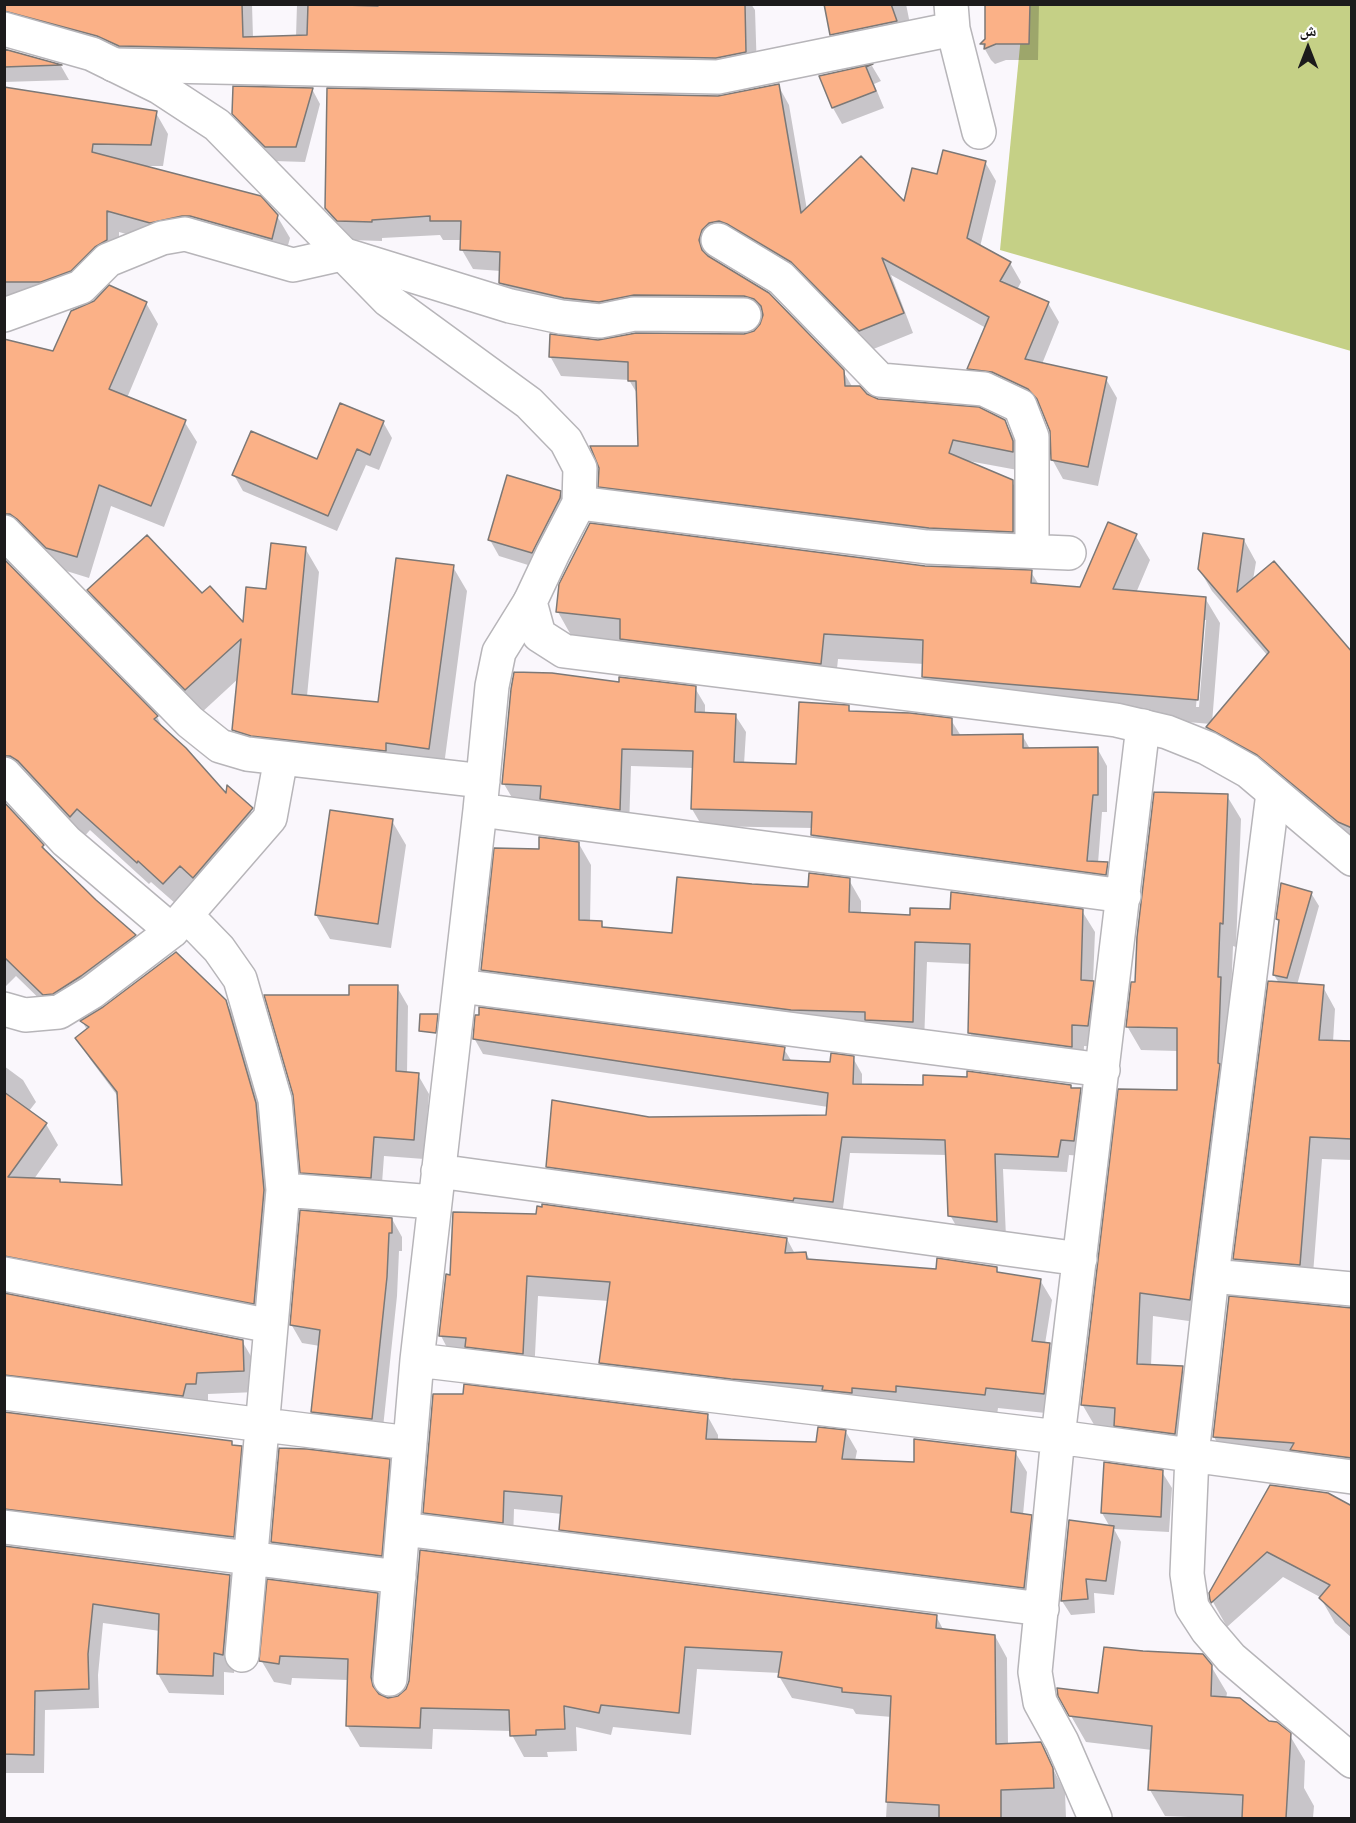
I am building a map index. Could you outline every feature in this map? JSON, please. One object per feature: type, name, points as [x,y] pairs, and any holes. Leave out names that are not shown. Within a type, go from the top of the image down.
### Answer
[{"type":"street","points":[[114,65],[718,77],[952,17],[979,132]]},
{"type":"street","points":[[4,29],[92,54],[159,87],[217,125],[388,300],[529,403],[566,441],[580,468],[579,503],[530,602],[499,652],[492,686],[417,1360],[390,1679]]},
{"type":"street","points":[[4,315],[81,287],[108,260],[162,238],[185,234],[292,265],[342,254],[510,306],[561,317],[600,321],[634,314],[744,315]]},
{"type":"street","points":[[718,240],[781,278],[880,380],[984,389],[1020,406],[1032,437],[1032,551]]},
{"type":"street","points":[[579,503],[927,547],[1069,553]]},
{"type":"street","points":[[4,532],[190,722],[220,746],[247,754],[281,758],[481,796],[1124,896]]},
{"type":"street","points":[[530,602],[539,635],[564,651],[1116,720],[1167,732],[1207,747],[1248,771],[1352,858]]},
{"type":"street","points":[[1095,1818],[1062,1742],[1040,1702],[1035,1672],[1058,1437],[1143,726]]},
{"type":"street","points":[[247,754],[274,798]]},
{"type":"street","points":[[4,1009],[25,1015],[59,1012],[92,992],[179,923],[270,818],[281,758]]},
{"type":"street","points":[[4,774],[66,841],[179,923],[219,949],[240,979],[274,1100],[283,1190],[242,1655]]},
{"type":"street","points":[[1273,793],[1212,1276],[1192,1455],[1187,1574],[1192,1607],[1207,1630],[1231,1658],[1352,1761]]},
{"type":"street","points":[[460,986],[1103,1070]]},
{"type":"street","points":[[283,1190],[436,1187],[1080,1258]]},
{"type":"street","points":[[4,1274],[270,1326]]},
{"type":"street","points":[[1212,1276],[1352,1289]]},
{"type":"street","points":[[417,1360],[1058,1437],[1352,1477]]},
{"type":"street","points":[[4,1393],[410,1443]]},
{"type":"street","points":[[4,1527],[399,1578]]},
{"type":"street","points":[[403,1528],[1042,1609]]},
{"type":"green space","points":[[1024,5],[1351,5],[1351,351],[1000,250]]},
{"type":"building","points":[[4,4],[242,4],[243,37],[307,35],[308,4],[378,6],[378,4],[745,4],[746,52],[716,58],[119,46],[97,36],[4,11]]},
{"type":"building","points":[[824,4],[891,4],[897,21],[830,35]]},
{"type":"building","points":[[985,4],[1030,4],[1029,44],[996,44],[984,49],[985,44],[980,44],[985,39]]},
{"type":"building","points":[[4,49],[62,65],[4,67]]},
{"type":"building","points":[[873,64],[866,67],[876,91],[832,108],[819,76]]},
{"type":"building","points":[[779,84],[801,213],[861,156],[904,201],[912,168],[937,174],[943,150],[986,161],[967,238],[1011,262],[1000,281],[1049,302],[1025,359],[1107,377],[1088,467],[1051,460],[1050,431],[1037,399],[1028,389],[992,372],[967,369],[989,317],[882,258],[904,313],[859,331],[791,262],[719,221],[709,223],[702,230],[699,240],[702,250],[708,256],[769,293],[844,370],[845,386],[860,386],[867,394],[878,399],[979,407],[1005,420],[1013,441],[1013,452],[953,440],[949,453],[1013,480],[1013,532],[929,528],[598,487],[599,468],[590,446],[638,446],[636,381],[628,381],[628,362],[549,357],[550,334],[598,340],[636,333],[744,334],[754,331],[760,324],[763,315],[761,306],[754,299],[744,296],[634,295],[599,302],[564,298],[499,283],[500,252],[460,250],[461,221],[430,221],[430,216],[372,220],[372,222],[337,221],[325,208],[327,88],[718,96]]},
{"type":"building","points":[[233,86],[313,88],[296,147],[265,147],[232,114]]},
{"type":"building","points":[[4,87],[157,111],[151,145],[93,144],[92,152],[261,196],[278,215],[272,239],[190,216],[150,223],[107,211],[107,240],[95,247],[71,271],[41,282],[4,282]]},
{"type":"building","points":[[109,285],[147,302],[109,389],[186,420],[151,506],[99,485],[77,557],[46,548],[17,519],[10,514],[4,514],[4,339],[53,351],[71,311],[94,301]]},
{"type":"building","points":[[340,403],[384,421],[370,455],[357,449],[328,516],[232,475],[251,431],[317,459]]},
{"type":"building","points":[[507,475],[561,491],[560,498],[532,553],[488,540]]},
{"type":"building","points":[[1108,522],[1137,534],[1113,589],[1206,597],[1198,700],[922,677],[923,640],[824,634],[821,664],[620,639],[620,619],[556,612],[559,584],[590,523],[925,566],[1032,570],[1031,583],[1080,587]]},
{"type":"building","points":[[1203,533],[1244,539],[1237,592],[1274,561],[1352,652],[1352,828],[1338,822],[1257,755],[1206,727],[1269,652],[1198,569]]},
{"type":"building","points":[[147,535],[202,593],[210,586],[243,622],[246,587],[266,589],[271,543],[306,547],[292,694],[378,702],[396,558],[454,565],[429,749],[386,743],[386,751],[251,736],[232,730],[241,639],[185,690],[87,590]]},
{"type":"building","points":[[4,559],[158,716],[154,719],[186,748],[226,793],[227,785],[253,808],[193,878],[180,866],[163,884],[77,809],[70,817],[18,761],[10,756],[4,756]]},
{"type":"building","points":[[514,672],[552,673],[619,682],[619,677],[696,686],[695,712],[736,714],[734,762],[796,764],[799,702],[849,705],[849,711],[910,713],[952,718],[952,735],[1023,734],[1023,748],[1098,747],[1098,795],[1093,795],[1087,861],[1108,862],[1106,875],[811,835],[812,812],[691,809],[693,751],[622,749],[620,810],[540,799],[541,786],[502,784]]},
{"type":"building","points":[[1154,792],[1228,794],[1223,924],[1220,923],[1218,977],[1221,977],[1218,1063],[1220,1064],[1190,1300],[1140,1293],[1137,1364],[1183,1366],[1175,1434],[1114,1426],[1115,1408],[1081,1405],[1118,1089],[1177,1090],[1177,1028],[1126,1027],[1131,982],[1135,982],[1137,937]]},
{"type":"building","points":[[4,802],[44,845],[42,847],[136,935],[53,994],[43,995],[4,957]]},
{"type":"building","points":[[330,810],[393,819],[378,924],[315,915]]},
{"type":"building","points":[[539,837],[579,842],[579,920],[602,921],[602,927],[672,933],[677,877],[808,887],[809,873],[850,878],[849,912],[910,915],[910,908],[950,909],[951,892],[1083,909],[1081,980],[1094,981],[1088,1026],[1072,1025],[1072,1047],[968,1033],[970,944],[915,942],[913,1022],[865,1020],[865,1012],[791,1010],[481,970],[494,848],[539,849]]},
{"type":"building","points":[[1281,883],[1312,892],[1287,978],[1273,975],[1279,920],[1276,919]]},
{"type":"building","points":[[176,952],[226,1000],[256,1103],[264,1190],[254,1304],[4,1256],[4,1092],[47,1123],[8,1177],[122,1185],[117,1092],[75,1038],[89,1027],[80,1021],[103,1007]]},
{"type":"building","points":[[1268,981],[1324,985],[1319,1040],[1352,1041],[1352,1139],[1310,1137],[1300,1265],[1233,1259]]},
{"type":"building","points":[[349,985],[398,985],[396,1071],[419,1073],[414,1140],[374,1137],[371,1178],[300,1173],[293,1095],[264,995],[349,995]]},
{"type":"building","points":[[479,1007],[785,1047],[783,1060],[830,1062],[831,1053],[854,1056],[853,1084],[923,1085],[923,1075],[967,1077],[967,1071],[1071,1085],[1071,1088],[1081,1088],[1074,1141],[1061,1140],[1058,1157],[995,1154],[997,1222],[948,1216],[945,1140],[842,1137],[833,1202],[794,1198],[793,1201],[546,1167],[552,1100],[649,1117],[826,1115],[828,1093],[473,1039],[475,1015],[479,1015]]},
{"type":"building","points":[[420,1014],[438,1014],[436,1033],[419,1031]]},
{"type":"building","points":[[542,1204],[787,1238],[785,1253],[806,1252],[807,1259],[936,1269],[937,1258],[997,1267],[997,1272],[1041,1279],[1032,1341],[1050,1343],[1044,1394],[986,1388],[985,1395],[896,1386],[896,1392],[852,1388],[852,1393],[822,1390],[823,1386],[731,1379],[599,1363],[610,1282],[527,1276],[523,1354],[465,1347],[466,1338],[439,1336],[446,1274],[450,1275],[453,1212],[536,1214],[537,1206],[542,1207]]},
{"type":"building","points":[[300,1210],[392,1218],[372,1419],[311,1412],[320,1330],[290,1325]]},
{"type":"building","points":[[4,1293],[243,1340],[244,1371],[197,1373],[196,1384],[186,1384],[183,1396],[4,1375]]},
{"type":"building","points":[[1229,1296],[1352,1308],[1352,1458],[1290,1450],[1294,1443],[1213,1437]]},
{"type":"building","points":[[464,1384],[708,1414],[706,1439],[816,1442],[818,1427],[846,1430],[842,1459],[914,1462],[914,1439],[1016,1451],[1011,1512],[1032,1515],[1024,1588],[559,1530],[562,1496],[504,1491],[503,1523],[423,1513],[433,1394],[463,1394]]},
{"type":"building","points":[[4,1412],[232,1441],[232,1445],[242,1446],[234,1537],[4,1509]]},
{"type":"building","points":[[279,1448],[390,1459],[382,1556],[271,1542]]},
{"type":"building","points":[[1104,1462],[1163,1470],[1161,1517],[1101,1513]]},
{"type":"building","points":[[1270,1485],[1328,1493],[1352,1506],[1352,1628],[1319,1598],[1330,1585],[1267,1552],[1211,1603],[1209,1593]]},
{"type":"building","points":[[1069,1520],[1114,1526],[1106,1581],[1086,1579],[1088,1599],[1061,1601]]},
{"type":"building","points":[[4,1546],[230,1575],[223,1655],[214,1653],[213,1676],[157,1674],[159,1614],[93,1604],[88,1654],[89,1689],[35,1691],[34,1755],[4,1754]]},
{"type":"building","points":[[420,1550],[937,1615],[936,1628],[995,1635],[996,1744],[1041,1742],[1053,1768],[1054,1788],[1001,1790],[1001,1818],[939,1818],[939,1805],[886,1802],[891,1696],[842,1692],[842,1688],[778,1677],[782,1652],[685,1647],[679,1713],[601,1705],[599,1713],[564,1706],[565,1729],[536,1730],[536,1735],[510,1736],[509,1710],[421,1708],[420,1728],[346,1726],[348,1659],[280,1656],[279,1664],[259,1661],[267,1579],[378,1593],[371,1677],[373,1686],[379,1694],[388,1698],[398,1696],[406,1689],[409,1681]]},
{"type":"building","points":[[1104,1647],[1203,1654],[1212,1665],[1211,1696],[1240,1698],[1269,1721],[1277,1722],[1291,1733],[1286,1818],[1242,1818],[1243,1795],[1148,1790],[1152,1726],[1069,1716],[1058,1696],[1057,1688],[1098,1693]]}]
